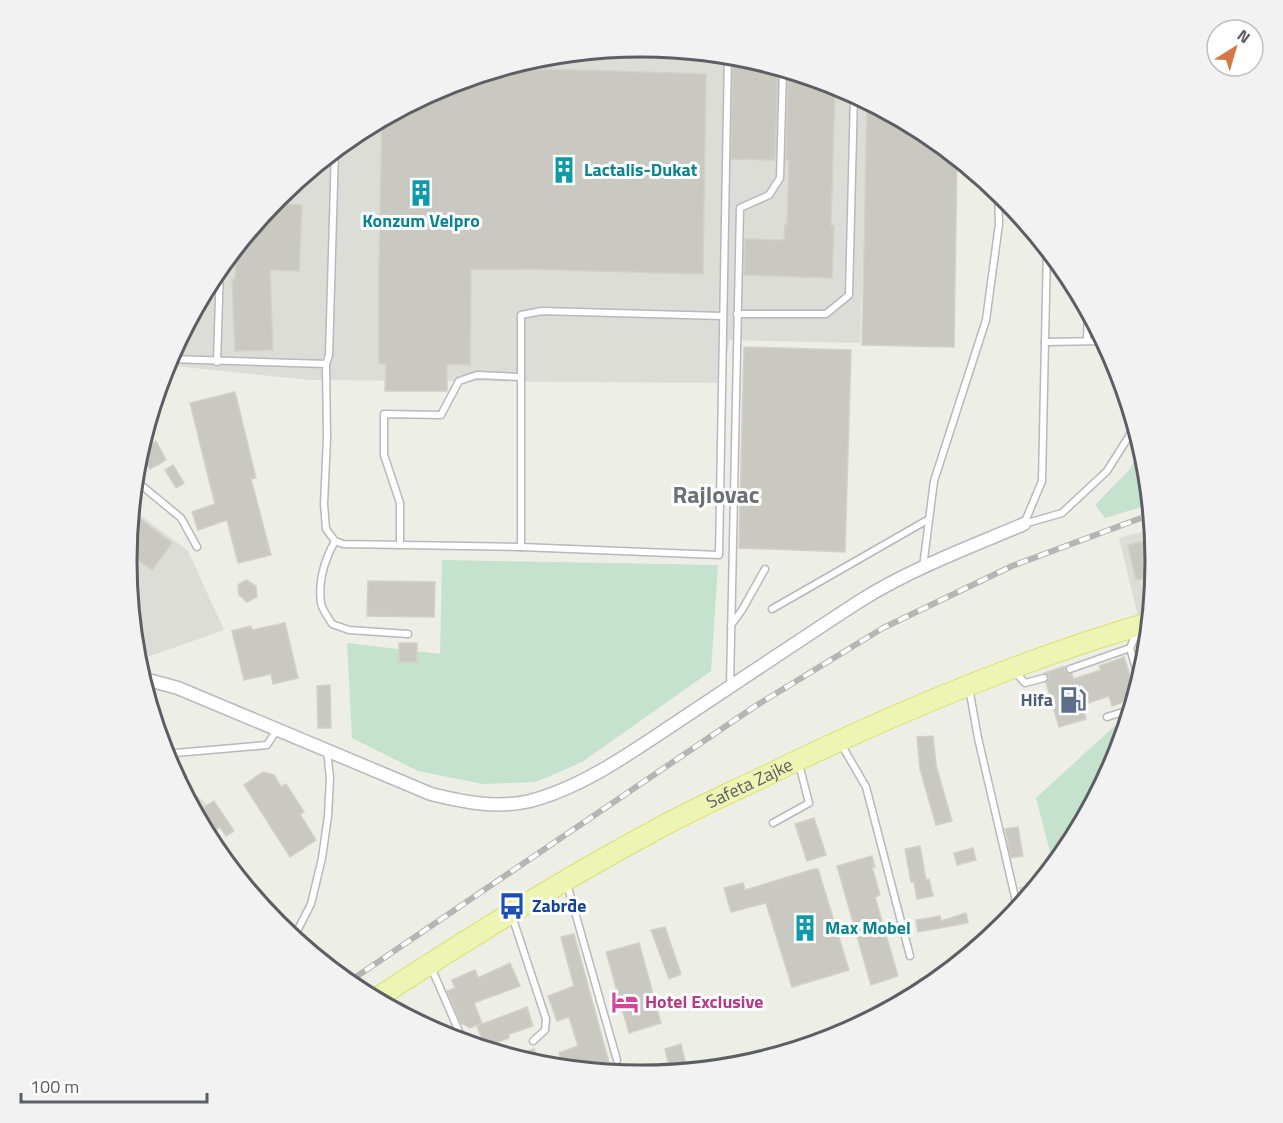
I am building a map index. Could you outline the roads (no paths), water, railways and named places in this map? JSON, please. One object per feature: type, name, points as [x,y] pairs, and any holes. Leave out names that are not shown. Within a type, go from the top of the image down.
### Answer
[{"type":"main road","name":"Safeta Zajke","points":[[383,994],[511,913],[652,831],[871,725],[968,685],[1142,624]]},
{"type":"street","points":[[152,681],[178,688],[431,794],[466,803],[510,804],[545,796],[621,759],[870,595],[923,567],[1024,524]]},
{"type":"lane","points":[[335,161],[329,355],[326,364],[327,438],[324,504],[326,529],[335,541],[343,544],[521,547],[719,555],[728,65]]},
{"type":"lane","points":[[730,687],[740,208],[769,195],[780,177],[783,77]]},
{"type":"lane","points":[[737,314],[826,314],[849,295],[854,104]]},
{"type":"lane","points":[[923,567],[934,481],[986,320],[999,224],[998,205]]},
{"type":"lane","points":[[1024,524],[1042,481],[1047,261]]},
{"type":"lane","points":[[217,362],[219,285]]},
{"type":"lane","points":[[521,547],[521,315],[542,311],[722,316]]},
{"type":"lane","points":[[1087,326],[1087,341]]},
{"type":"lane","points":[[1045,342],[1095,341]]},
{"type":"lane","points":[[179,360],[326,364]]},
{"type":"lane","points":[[400,545],[400,503],[384,455],[384,414],[441,415],[459,381],[477,375],[521,377]]},
{"type":"lane","points":[[1024,524],[1062,513],[1107,471],[1130,435]]},
{"type":"lane","points":[[143,486],[181,518],[197,547]]},
{"type":"lane","points":[[772,609],[929,519]]},
{"type":"lane","points":[[335,541],[328,554],[322,576],[321,604],[332,624],[349,630],[408,634]]},
{"type":"lane","points":[[731,626],[765,569]]},
{"type":"lane","points":[[1070,669],[1130,648],[1142,628]]},
{"type":"lane","points":[[1130,648],[1135,665]]},
{"type":"lane","points":[[1012,669],[1025,683],[1044,678]]},
{"type":"lane","points":[[968,685],[1016,900]]},
{"type":"lane","points":[[1107,717],[1123,712]]},
{"type":"lane","points":[[174,753],[267,745],[277,729]]},
{"type":"lane","points":[[839,741],[866,786],[910,956]]},
{"type":"lane","points":[[297,930],[310,904],[322,858],[330,778],[327,749]]},
{"type":"lane","points":[[773,823],[809,803],[798,761]]},
{"type":"lane","points":[[566,880],[617,1060]]},
{"type":"lane","points":[[511,913],[546,1019],[545,1029],[533,1041]]},
{"type":"lane","points":[[429,964],[459,1032]]},
{"type":"railway","points":[[356,977],[754,707],[883,628],[1012,566],[1144,517]]},
{"type":"place","name":"Lactalis-Dukat","points":[[564,170]]},
{"type":"place","name":"Konzum Velpro","points":[[421,193]]},
{"type":"place","name":"Hifa","points":[[1073,700]]},
{"type":"place","name":"Zabrđe","points":[[512,906]]},
{"type":"place","name":"Max Mobel","points":[[805,928]]},
{"type":"place","name":"Hotel Exclusive","points":[[625,1002]]},
{"type":"district","name":"Rajlovac","points":[[716,495]]}]
